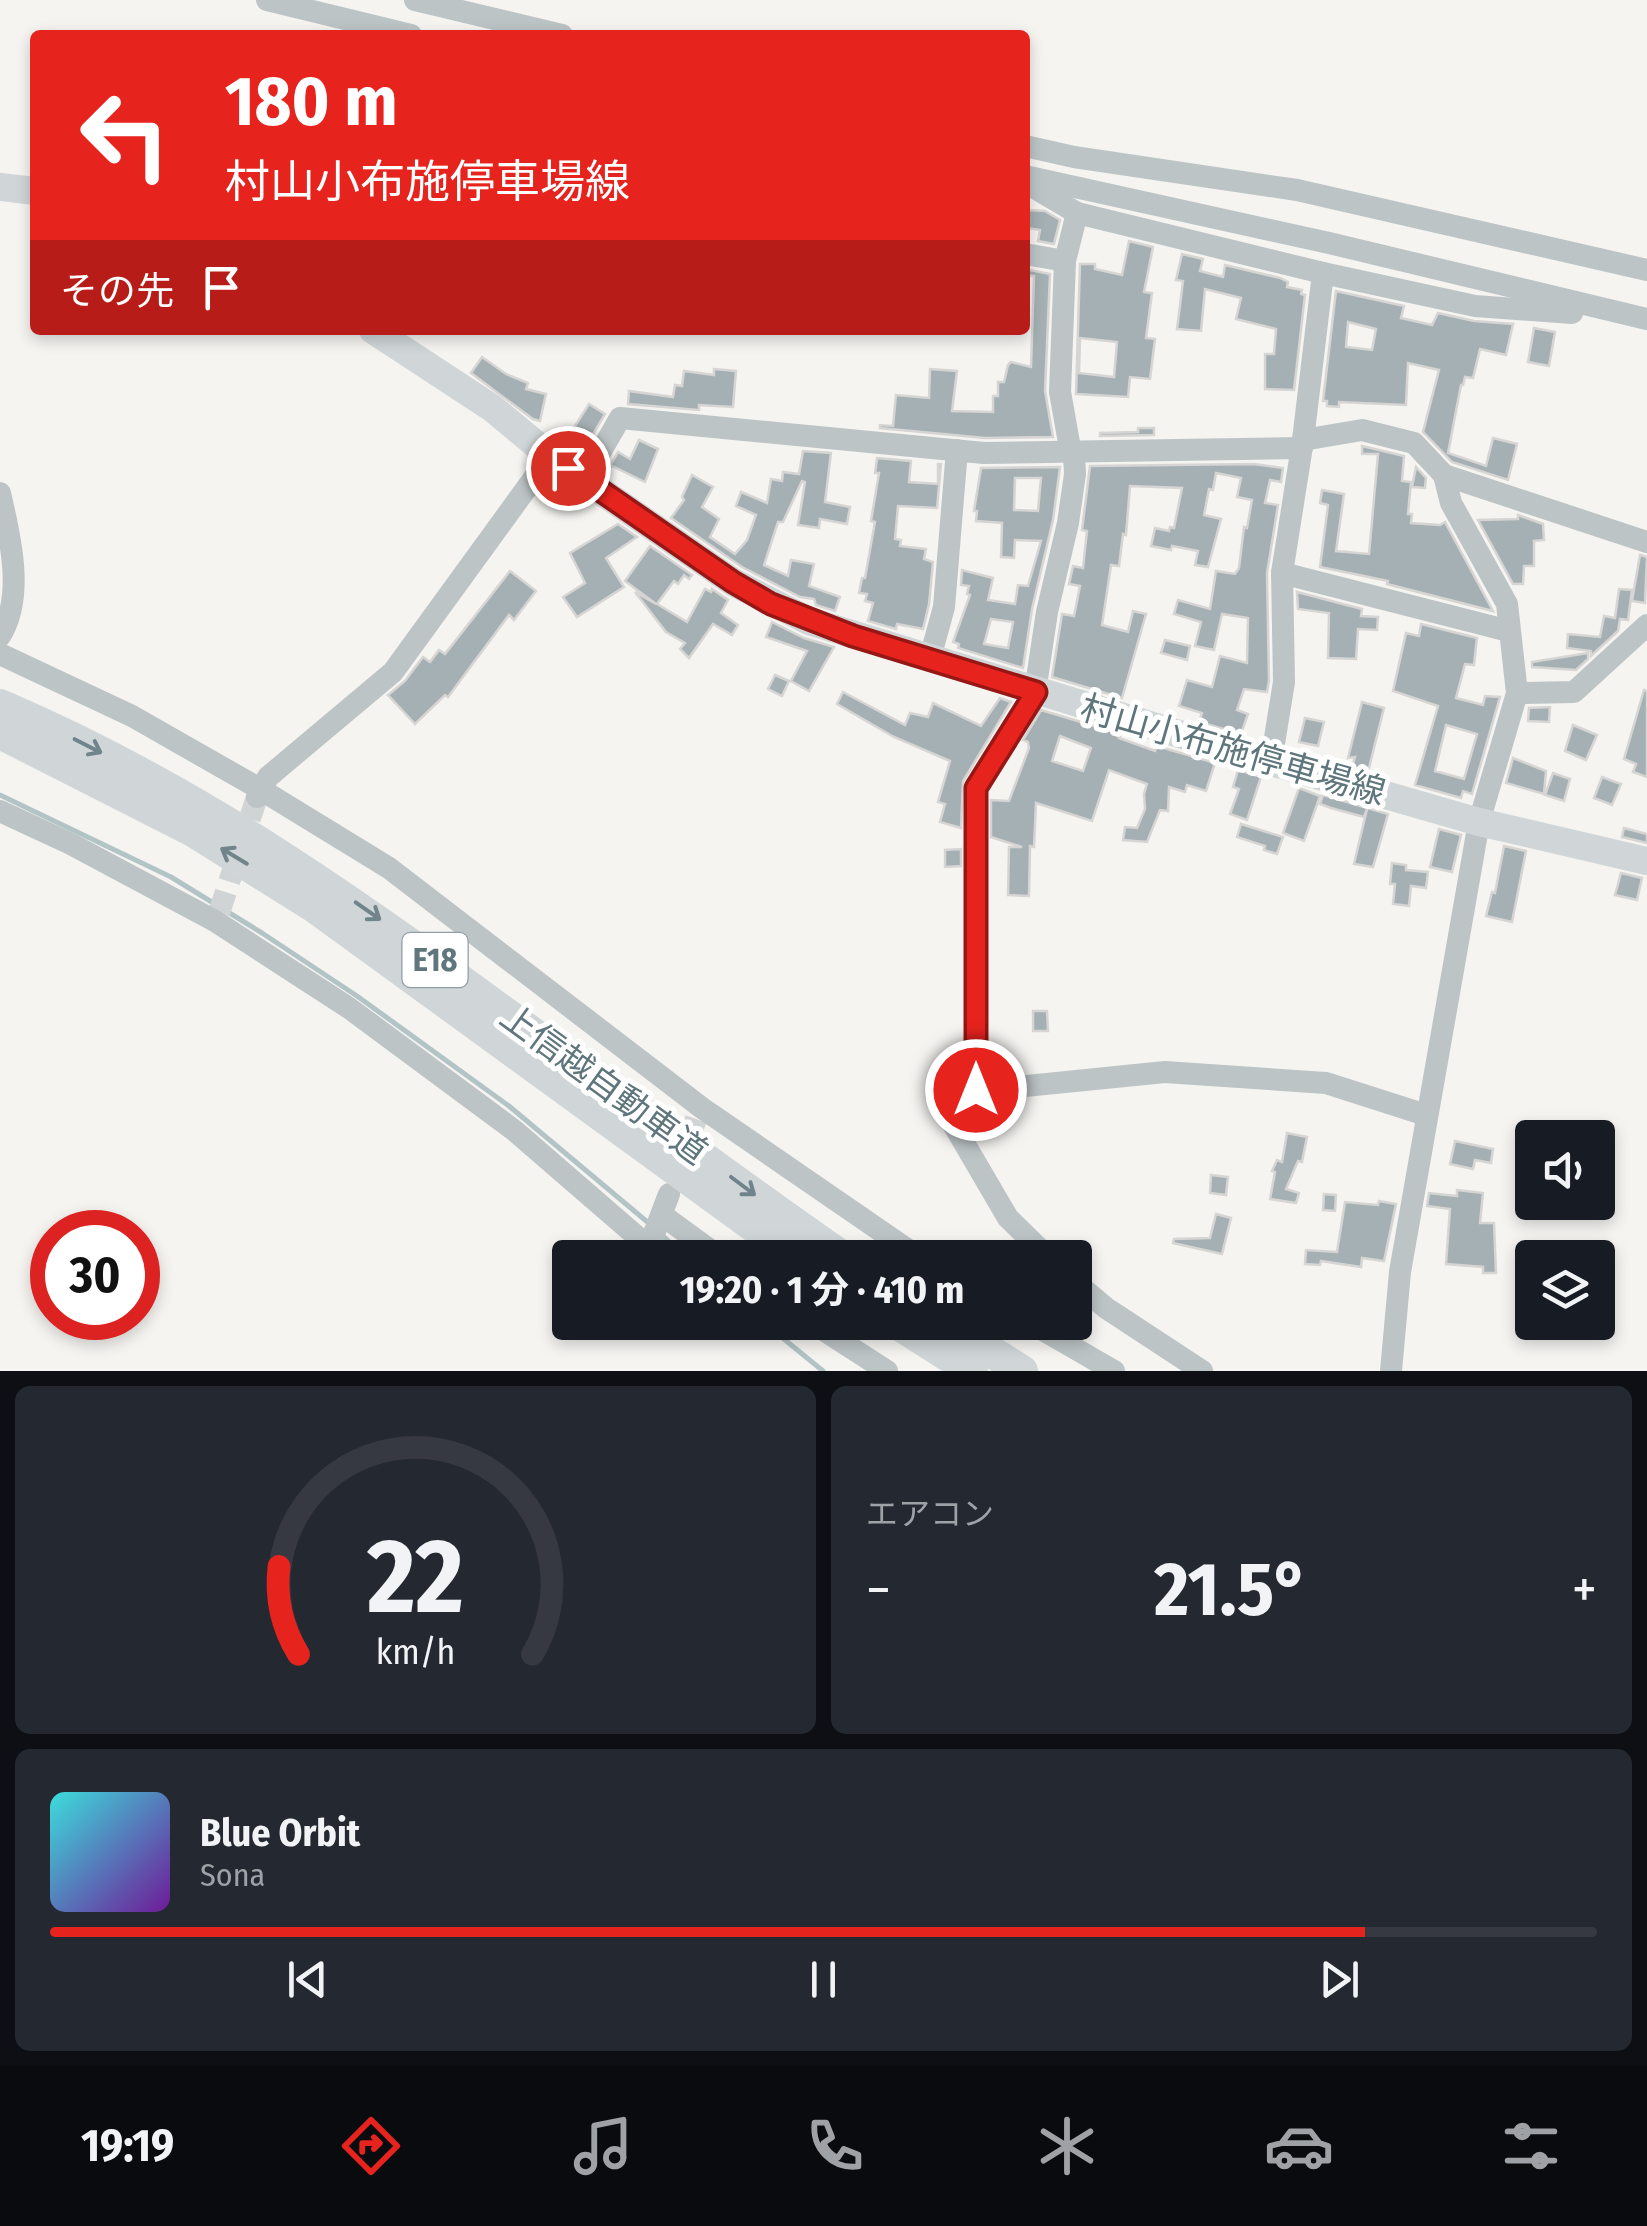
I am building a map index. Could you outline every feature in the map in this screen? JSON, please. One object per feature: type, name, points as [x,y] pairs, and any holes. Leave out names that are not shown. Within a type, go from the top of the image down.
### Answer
[{"type":"highway","name":"上信越自動車道","points":[[0,705],[139,771],[270,846],[401,935],[819,1240]]},
{"type":"highway","name":"上信越自動車道","points":[[0,733],[193,830],[316,908],[772,1240]]},
{"type":"highway","points":[[923,1340],[972,1371]]},
{"type":"highway","points":[[973,1340],[1022,1371]]},
{"type":"main road","points":[[0,188],[30,191]]},
{"type":"main road","name":"村山小布施停車場線","points":[[403,342],[550,456],[771,604],[853,636],[1271,762],[1480,822],[1647,861]]},
{"type":"street","points":[[268,0],[390,30]]},
{"type":"street","points":[[416,0],[541,30]]},
{"type":"street","points":[[1030,147],[1297,190],[1647,270]]},
{"type":"street","points":[[1030,181],[1329,242],[1636,316]]},
{"type":"street","points":[[1030,183],[1077,212],[1323,273],[1476,306],[1636,316]]},
{"type":"street","points":[[976,1090],[976,788],[1036,692],[1047,612],[1068,523],[1075,474],[1060,392],[1066,261],[1077,212]]},
{"type":"street","points":[[1030,255],[1066,261]]},
{"type":"street","points":[[1271,762],[1284,682],[1282,573],[1303,444],[1323,273]]},
{"type":"street","points":[[585,479],[620,418],[984,453],[1073,454],[1303,444],[1362,430],[1414,443],[1444,476],[1451,504],[1506,604],[1516,693],[1480,822],[1426,1115],[1400,1272],[1392,1371]]},
{"type":"street","points":[[930,658],[944,606],[957,450]]},
{"type":"street","points":[[258,793],[268,777],[393,672],[550,456]]},
{"type":"street","points":[[1444,476],[1647,542]]},
{"type":"street","points":[[0,493],[10,535],[12,596],[8,623],[0,636]]},
{"type":"street","points":[[1282,573],[1509,631]]},
{"type":"street","points":[[1516,693],[1574,692],[1647,625]]},
{"type":"street","points":[[0,654],[132,716],[390,868],[699,1114],[892,1240]]},
{"type":"street","points":[[0,811],[217,917],[349,1008],[515,1132],[642,1240]]},
{"type":"street","points":[[1031,1240],[1008,1218],[936,1095],[1165,1072],[1326,1083],[1426,1115]]},
{"type":"street","points":[[651,1240],[665,1205],[702,1240]]},
{"type":"street","points":[[1092,1296],[1202,1371]]},
{"type":"street","points":[[839,1340],[887,1371]]},
{"type":"street","points":[[1060,1340],[1114,1371]]},
{"type":"building","points":[[1030,210],[1045,211],[1060,220],[1054,244],[1038,241],[1040,230],[1030,228]]},
{"type":"building","points":[[1129,241],[1153,247],[1144,292],[1152,293],[1146,338],[1155,339],[1150,379],[1130,377],[1128,397],[1076,394],[1080,264],[1095,264],[1095,269],[1122,275]],"holes":[[[1080,338],[1117,342],[1114,377],[1079,373]]]},
{"type":"building","points":[[1182,254],[1203,259],[1200,271],[1223,277],[1225,265],[1280,278],[1288,282],[1287,287],[1302,290],[1305,295],[1294,390],[1265,389],[1265,354],[1274,354],[1276,329],[1236,319],[1241,298],[1205,289],[1201,331],[1177,329],[1183,281],[1176,280]]},
{"type":"building","points":[[1030,270],[1050,274],[1045,391],[1053,437],[985,438],[880,428],[893,426],[896,395],[929,398],[930,369],[957,371],[952,411],[993,412],[993,396],[998,396],[998,382],[1004,382],[1008,365],[1011,362],[1031,367],[1034,276],[1030,276]]},
{"type":"building","points":[[1336,291],[1404,306],[1401,318],[1432,325],[1438,313],[1513,324],[1506,355],[1480,349],[1473,378],[1465,377],[1448,453],[1486,466],[1493,438],[1517,444],[1508,480],[1452,462],[1423,432],[1439,370],[1408,363],[1406,405],[1339,402],[1339,407],[1327,406],[1327,401],[1323,401]],"holes":[[[1348,322],[1376,329],[1372,350],[1346,347]]]},
{"type":"building","points":[[1534,328],[1555,332],[1549,366],[1528,362]]},
{"type":"building","points":[[482,357],[528,383],[526,389],[546,394],[540,421],[471,373]]},
{"type":"building","points":[[714,369],[736,371],[733,407],[699,405],[699,410],[628,404],[629,391],[673,397],[675,385],[682,386],[684,371],[714,375]]},
{"type":"building","points":[[589,404],[605,414],[585,448],[568,437]]},
{"type":"building","points":[[1138,428],[1154,428],[1154,435],[1100,436],[1138,432]]},
{"type":"building","points":[[639,440],[658,449],[645,482],[612,466],[607,471],[618,452],[630,459]]},
{"type":"building","points":[[1362,446],[1404,456],[1402,481],[1411,482],[1411,523],[1445,522],[1493,611],[1387,584],[1388,581],[1320,567],[1328,505],[1320,503],[1322,490],[1344,494],[1336,551],[1369,554],[1378,454],[1362,454]]},
{"type":"building","points":[[803,451],[831,453],[825,502],[850,507],[847,524],[820,519],[819,528],[798,525],[805,482],[802,481],[783,522],[778,522],[764,565],[788,576],[791,560],[814,564],[809,586],[840,597],[835,611],[742,567],[671,518],[684,500],[692,475],[713,487],[702,507],[719,519],[710,537],[735,554],[747,540],[756,515],[736,506],[741,492],[767,503],[771,479],[782,481],[783,472],[799,474]]},
{"type":"building","points":[[877,458],[911,461],[909,482],[938,484],[941,464],[937,508],[898,506],[895,539],[901,540],[900,546],[926,549],[924,559],[933,562],[923,629],[897,624],[896,629],[868,621],[873,603],[865,601],[867,594],[859,593],[875,522],[871,521],[879,473],[875,473]]},
{"type":"building","points":[[1254,464],[1283,468],[1281,482],[1270,480],[1265,503],[1278,505],[1267,573],[1269,681],[1267,692],[1244,689],[1237,710],[1248,714],[1241,734],[1199,722],[1202,713],[1179,706],[1187,680],[1212,687],[1220,656],[1247,663],[1248,618],[1222,614],[1214,650],[1195,646],[1201,622],[1174,614],[1178,600],[1210,609],[1216,571],[1235,574],[1239,568],[1252,500],[1237,497],[1241,478],[1216,473],[1213,490],[1209,489],[1204,515],[1221,519],[1208,567],[1195,565],[1198,551],[1151,546],[1155,528],[1174,528],[1182,488],[1130,486],[1126,535],[1123,534],[1119,566],[1111,565],[1102,625],[1128,632],[1133,611],[1146,614],[1122,698],[1052,677],[1062,614],[1074,616],[1080,586],[1069,584],[1073,566],[1083,568],[1087,531],[1082,530],[1090,466]]},
{"type":"building","points":[[1060,467],[1023,668],[958,648],[959,644],[953,642],[970,595],[969,586],[961,585],[962,570],[993,578],[988,600],[1015,604],[1018,585],[1028,586],[1041,541],[1015,540],[1014,558],[1001,557],[1002,523],[976,521],[981,468]],"holes":[[[1015,478],[1041,478],[1038,511],[1014,510]],[[991,619],[1013,622],[1008,648],[984,644]]]},
{"type":"building","points":[[1416,467],[1426,478],[1425,488],[1412,487]]},
{"type":"building","points":[[1518,515],[1543,524],[1544,540],[1534,541],[1534,566],[1524,566],[1523,584],[1513,584],[1478,520],[1518,519]]},
{"type":"building","points":[[618,524],[637,537],[606,558],[624,587],[577,617],[563,597],[585,583],[570,553]]},
{"type":"building","points":[[650,546],[692,575],[689,579],[684,575],[678,584],[674,581],[657,604],[687,622],[705,589],[712,589],[728,600],[721,613],[738,625],[732,635],[713,624],[689,658],[680,649],[685,643],[666,632],[635,592],[656,604],[625,581]]},
{"type":"building","points":[[1640,555],[1647,557],[1645,603],[1632,601]]},
{"type":"building","points":[[510,571],[536,591],[514,620],[509,615],[448,697],[445,695],[415,724],[388,695],[405,681],[423,657],[430,662],[439,650],[445,654]]},
{"type":"building","points":[[1619,589],[1632,590],[1628,620],[1620,619],[1618,631],[1591,656],[1591,651],[1567,648],[1568,634],[1600,637],[1604,616],[1615,618]]},
{"type":"building","points":[[1297,592],[1362,609],[1361,616],[1378,617],[1377,630],[1358,629],[1356,659],[1328,658],[1329,613],[1298,609]]},
{"type":"building","points":[[772,622],[834,647],[809,691],[791,681],[807,651],[766,637]]},
{"type":"building","points":[[1421,624],[1477,638],[1474,665],[1465,664],[1456,698],[1483,705],[1485,696],[1500,697],[1472,794],[1463,791],[1461,798],[1415,785],[1438,706],[1393,691],[1406,633],[1419,636]],"holes":[[[1446,725],[1477,734],[1464,779],[1435,771]]]},
{"type":"building","points":[[1165,640],[1190,646],[1187,660],[1161,653]]},
{"type":"building","points":[[1588,653],[1588,659],[1576,670],[1532,667],[1532,662]]},
{"type":"building","points":[[775,675],[789,681],[782,696],[768,689]]},
{"type":"building","points":[[1644,690],[1647,777],[1633,772],[1636,764],[1624,759]]},
{"type":"building","points":[[843,692],[905,725],[910,713],[928,717],[933,703],[981,726],[1000,698],[1011,702],[963,781],[961,828],[940,822],[945,804],[938,802],[950,761],[894,737],[837,704]]},
{"type":"building","points":[[1362,702],[1384,708],[1368,772],[1352,767],[1355,757],[1348,758]]},
{"type":"building","points":[[1550,707],[1549,722],[1528,721],[1529,708]]},
{"type":"building","points":[[1041,710],[1121,734],[1119,738],[1155,751],[1157,746],[1215,763],[1206,791],[1187,785],[1185,792],[1169,787],[1168,811],[1160,810],[1147,842],[1123,840],[1125,827],[1137,828],[1145,809],[1147,784],[1109,770],[1092,821],[1036,803],[1029,896],[1008,895],[1009,847],[1022,847],[991,837],[991,800],[1009,801],[1029,748],[1023,740]],"holes":[[[1060,736],[1091,748],[1083,771],[1052,761]]]},
{"type":"building","points":[[1305,718],[1324,722],[1318,746],[1299,742]]},
{"type":"building","points":[[1573,725],[1597,735],[1586,760],[1565,751]]},
{"type":"building","points":[[1513,758],[1546,771],[1544,794],[1506,783]]},
{"type":"building","points":[[1238,770],[1261,777],[1247,820],[1230,814],[1239,789],[1233,787]]},
{"type":"building","points":[[1553,773],[1570,779],[1564,801],[1545,795]]},
{"type":"building","points":[[1602,777],[1621,784],[1612,805],[1594,798]]},
{"type":"building","points":[[1299,788],[1320,796],[1304,841],[1283,833]]},
{"type":"building","points":[[1323,795],[1388,814],[1373,867],[1354,864],[1367,809],[1364,817],[1331,808],[1320,804]]},
{"type":"building","points":[[1241,824],[1283,837],[1277,854],[1237,837]]},
{"type":"building","points":[[1624,828],[1647,834],[1647,843],[1622,837]]},
{"type":"building","points":[[1439,829],[1461,835],[1452,872],[1430,867]]},
{"type":"building","points":[[1504,846],[1526,851],[1512,922],[1486,916]]},
{"type":"building","points":[[961,849],[961,866],[945,867],[945,850]]},
{"type":"building","points":[[1392,863],[1406,865],[1406,870],[1428,872],[1426,888],[1411,886],[1409,906],[1393,904]]},
{"type":"building","points":[[1621,873],[1642,878],[1637,900],[1615,895]]},
{"type":"building","points":[[1033,1011],[1047,1011],[1048,1031],[1033,1031]]},
{"type":"building","points":[[946,1058],[960,1058],[959,1076],[945,1076]]},
{"type":"building","points":[[1287,1133],[1307,1137],[1302,1162],[1298,1161],[1286,1189],[1299,1193],[1296,1203],[1270,1199],[1275,1172],[1272,1171],[1277,1160],[1282,1162]]},
{"type":"building","points":[[1455,1141],[1493,1149],[1491,1163],[1475,1160],[1473,1169],[1450,1164]]},
{"type":"building","points":[[1211,1175],[1228,1177],[1226,1195],[1210,1193]]},
{"type":"building","points":[[1457,1190],[1483,1193],[1480,1223],[1494,1223],[1496,1273],[1483,1273],[1483,1267],[1446,1264],[1450,1209],[1427,1206],[1429,1193],[1457,1196]]},
{"type":"building","points":[[1324,1194],[1336,1195],[1335,1211],[1323,1210]]},
{"type":"building","points":[[1379,1201],[1396,1204],[1384,1261],[1362,1258],[1361,1267],[1321,1261],[1320,1265],[1305,1264],[1306,1250],[1337,1252],[1345,1202],[1378,1205]]},
{"type":"building","points":[[1216,1214],[1231,1218],[1222,1254],[1173,1243],[1174,1239],[1210,1238]]},
{"type":"waterway","points":[[0,795],[171,877],[262,933],[509,1106],[651,1225]]},
{"type":"waterway","points":[[663,1236],[667,1240]]},
{"type":"waterway","points":[[785,1340],[823,1371]]},
{"type":"tunnel","points":[[219,913],[257,797]]},
{"type":"tunnel","points":[[682,1158],[696,1119]]},
{"type":"route","points":[[568,468],[658,532],[771,604],[853,636],[1036,692],[976,788],[976,1090]]}]
